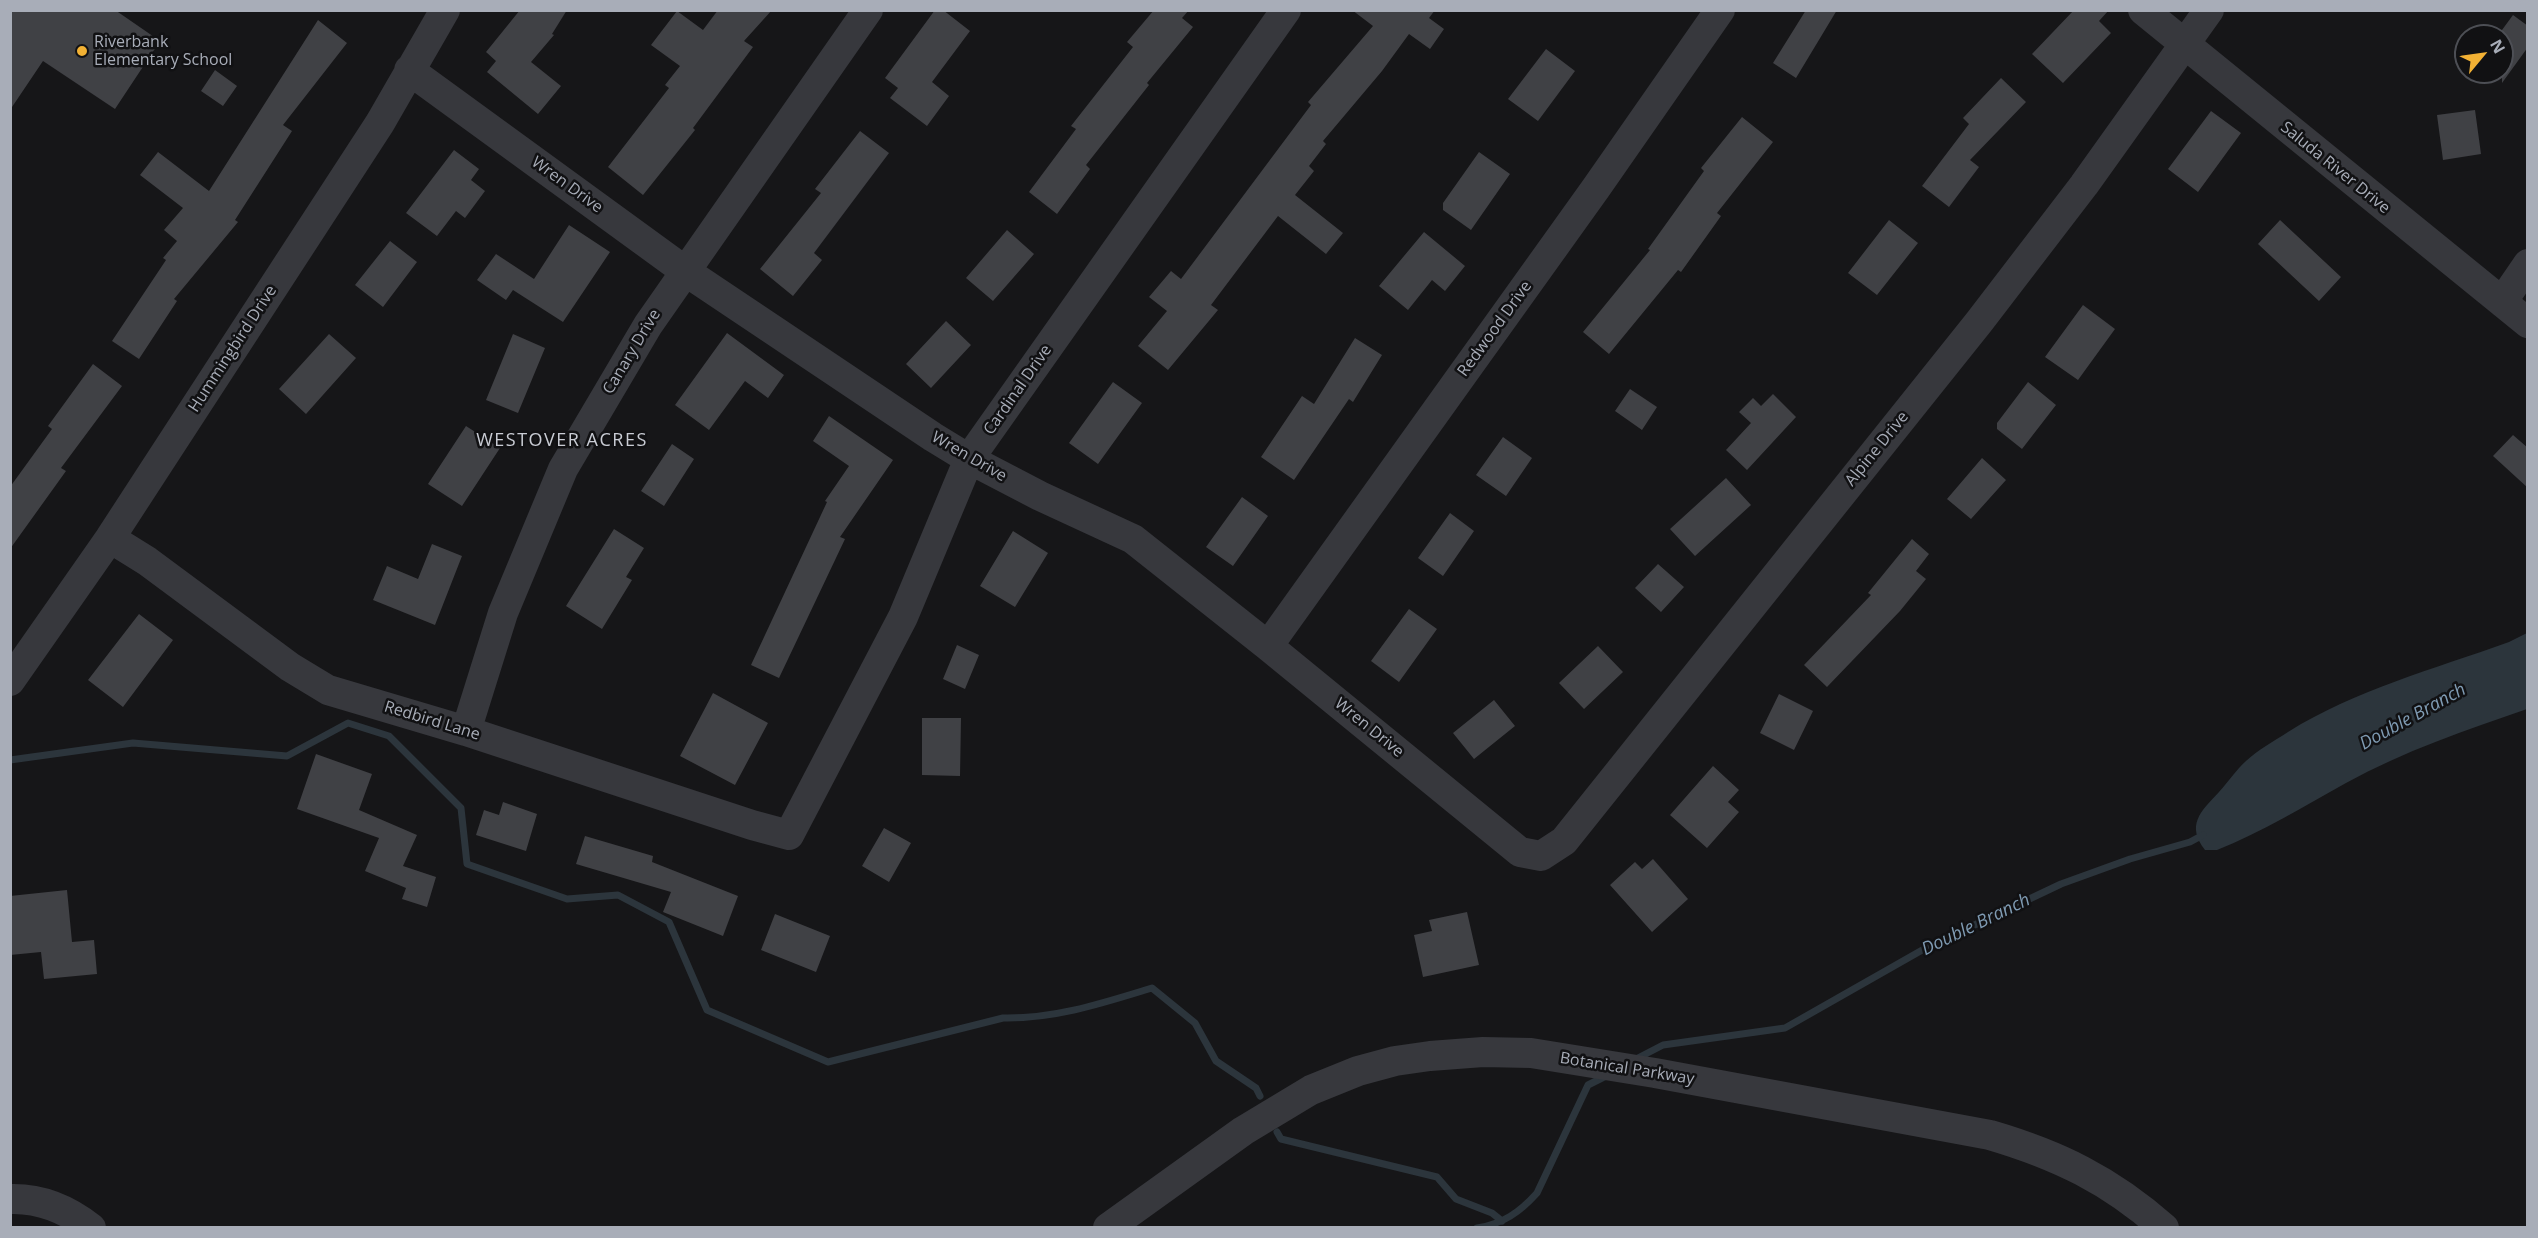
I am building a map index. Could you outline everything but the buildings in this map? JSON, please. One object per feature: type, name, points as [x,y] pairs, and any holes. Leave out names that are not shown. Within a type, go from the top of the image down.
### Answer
[{"type":"street","name":"Hummingbird Drive","points":[[10,681],[110,538],[380,123],[445,10]]},
{"type":"street","name":"Canary Drive","points":[[466,731],[503,613],[563,469],[648,325],[868,10]]},
{"type":"street","name":"Cardinal Drive","points":[[789,835],[903,616],[969,459],[1286,10]]},
{"type":"street","name":"Redwood Drive","points":[[1268,646],[1720,10]]},
{"type":"street","name":"Saluda River Drive","points":[[2143,10],[2528,323]]},
{"type":"street","name":"Alpine Drive","points":[[1520,852],[1541,856],[1564,841],[1979,322],[2084,185],[2209,10]]},
{"type":"street","name":"Wren Drive","points":[[409,70],[685,271],[969,459],[1040,496],[1133,539],[1520,852]]},
{"type":"street","points":[[2502,302],[2528,264]]},
{"type":"street","name":"Redbird Lane","points":[[110,538],[147,561],[290,667],[328,690],[466,731],[752,825],[789,835]]},
{"type":"street","name":"Botanical Parkway","points":[[1107,1227],[1243,1131],[1302,1095],[1334,1080],[1395,1061],[1456,1053],[1531,1053],[1561,1060],[1655,1073],[1990,1135],[2074,1165],[2123,1195],[2164,1227]]},
{"type":"street","points":[[10,1199],[25,1198],[47,1203],[91,1227]]},
{"type":"water","points":[[2527,633],[2527,709],[2458,733],[2368,771],[2282,819],[2217,850],[2205,850],[2199,841],[2196,826],[2201,813],[2242,765],[2261,749],[2340,704],[2395,681],[2509,642]]},
{"type":"waterway","points":[[10,760],[133,743],[287,756],[348,723],[389,736],[461,808],[467,864],[567,899],[618,895],[669,922],[707,1010],[828,1062],[1003,1018],[1041,1016],[1079,1009],[1152,988],[1195,1023],[1216,1061],[1256,1088],[1260,1096]]},
{"type":"waterway","name":"Double Branch","points":[[1636,1059],[1663,1045],[1785,1028],[1924,949],[2061,884],[2130,859],[2190,842],[2203,835]]},
{"type":"waterway","name":"Double Branch","points":[[1477,1228],[1495,1224],[1510,1216],[1537,1193],[1588,1085],[1606,1076]]},
{"type":"waterway","points":[[1277,1132],[1281,1139],[1437,1177],[1456,1199],[1492,1213],[1502,1221]]},
{"type":"place","name":"Riverbank Elementary School","points":[[82,51]]},
{"type":"district","name":"WESTOVER ACRES","points":[[562,441]]}]
